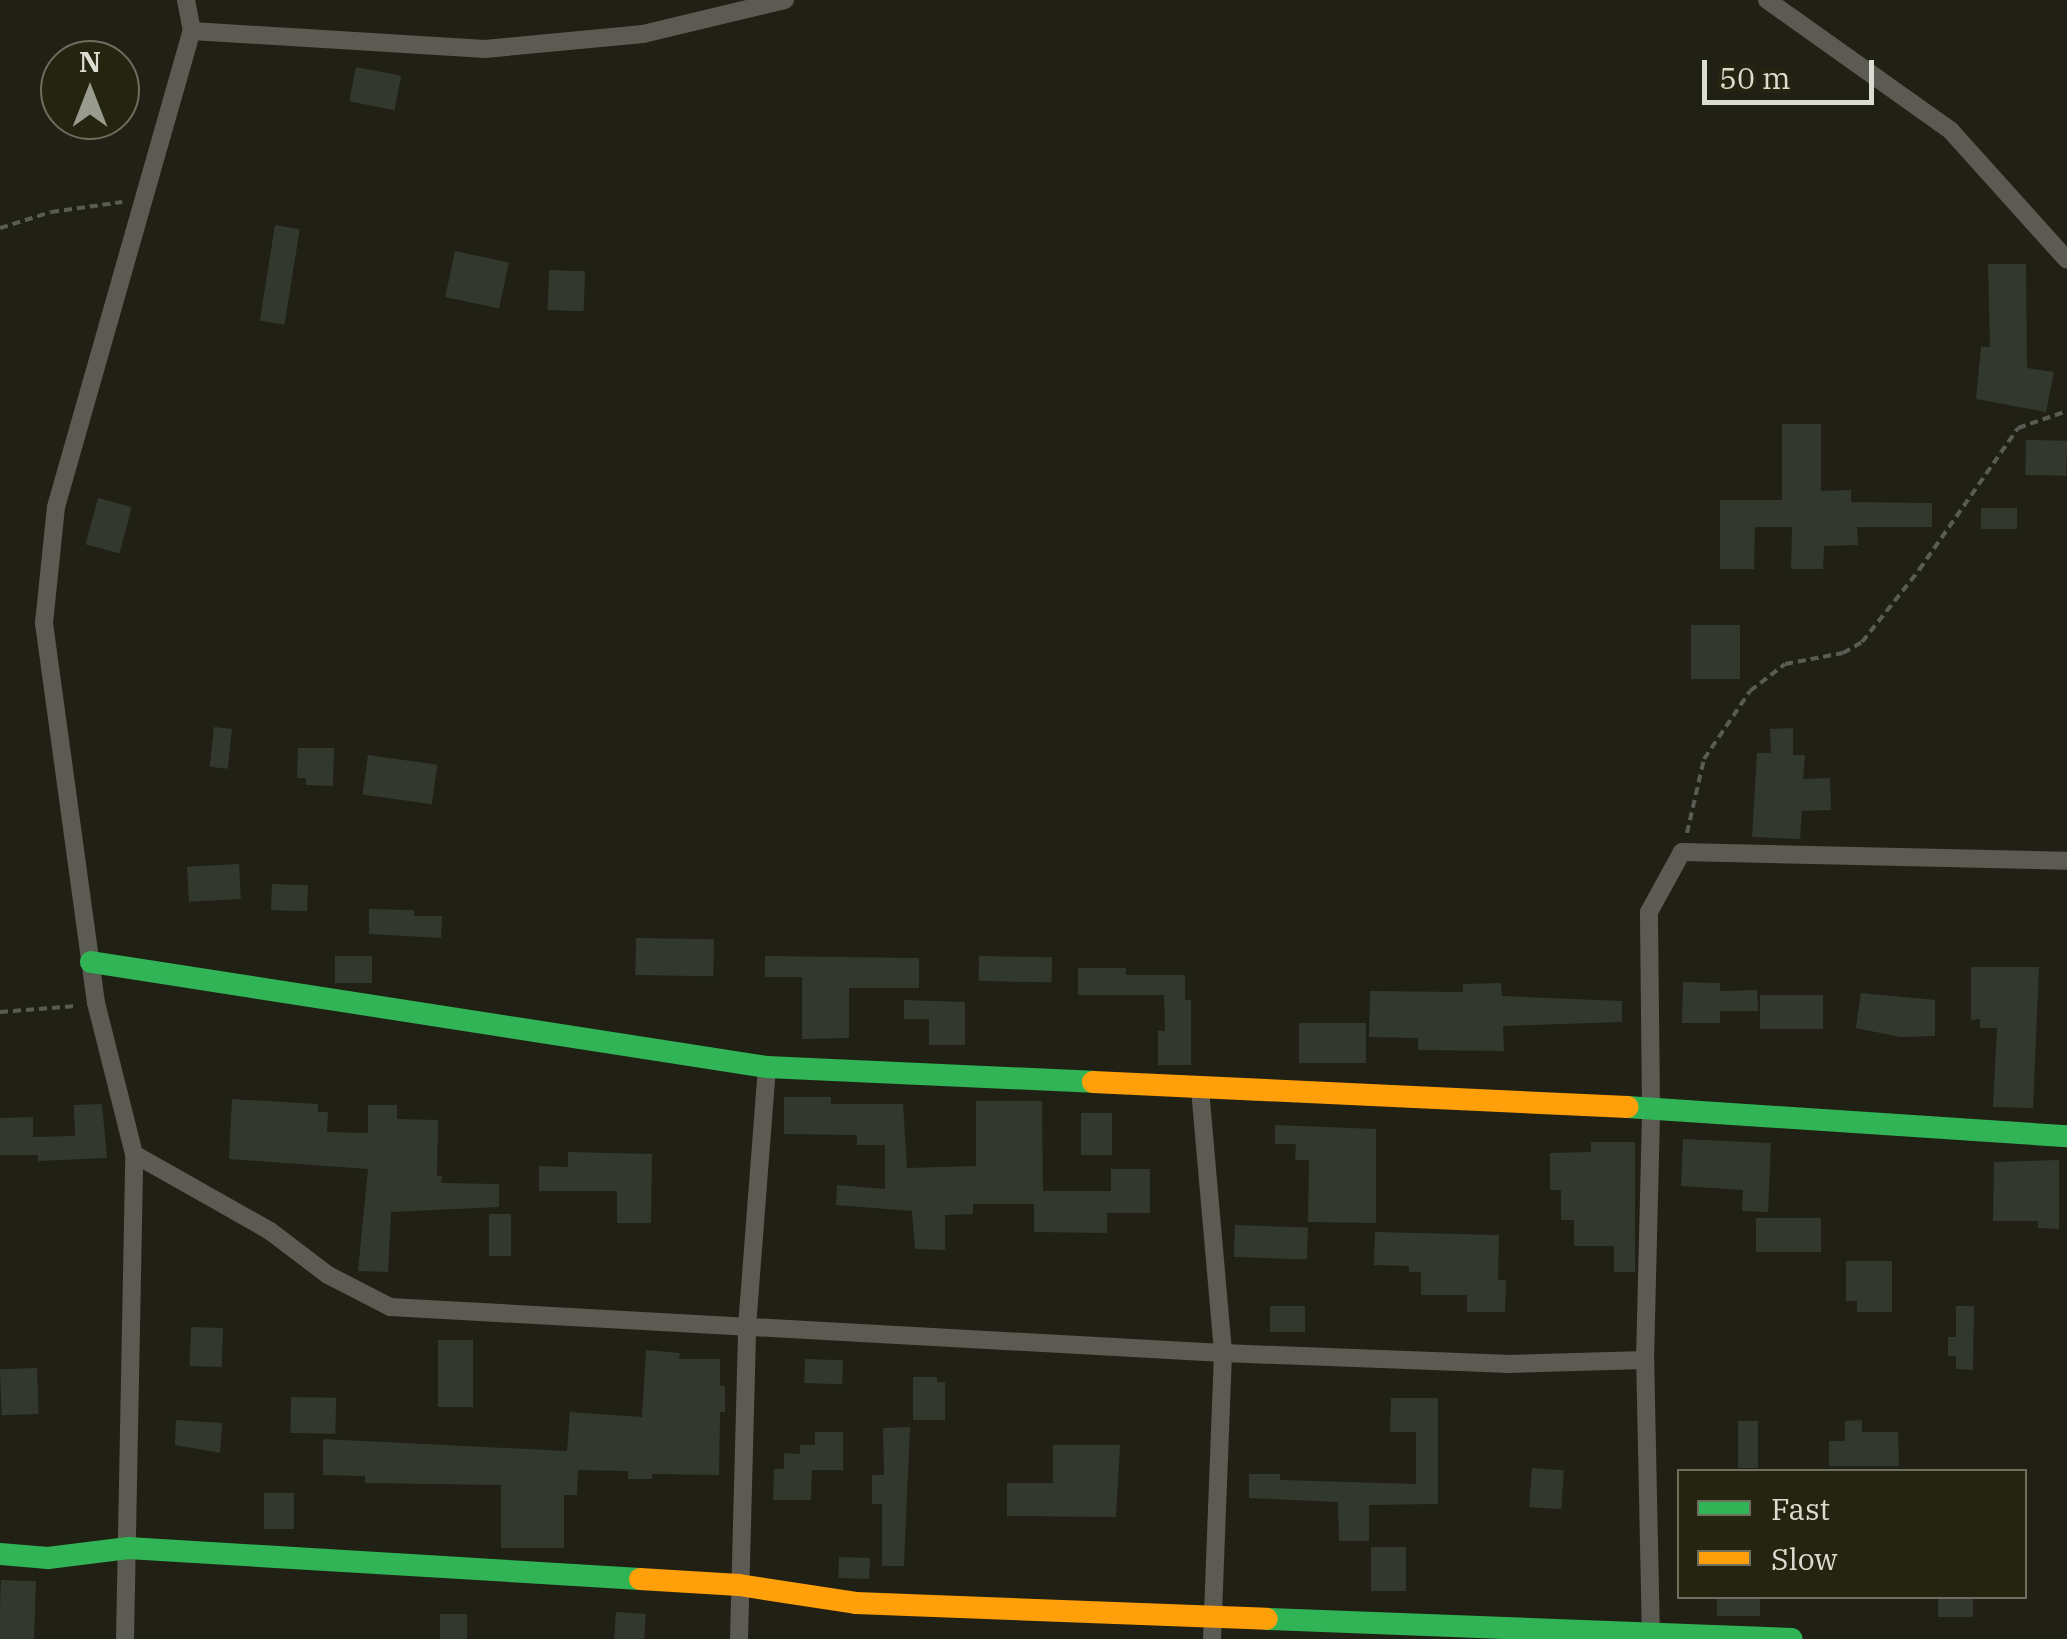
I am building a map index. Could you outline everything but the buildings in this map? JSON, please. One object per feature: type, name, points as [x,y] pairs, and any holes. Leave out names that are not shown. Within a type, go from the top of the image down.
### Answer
[{"type":"street","points":[[125,1639],[134,1154],[96,1003],[44,623],[56,507],[192,31],[186,0]]},
{"type":"street","points":[[192,31],[485,49],[643,34],[785,0]]},
{"type":"street","points":[[1767,0],[1951,131],[2067,260]]},
{"type":"street","points":[[1651,1637],[1645,1360],[1651,1108],[1649,912],[1682,852],[2067,861]]},
{"type":"street","points":[[91,962],[767,1067],[1651,1108],[2067,1136]]},
{"type":"street","points":[[738,1639],[746,1328],[767,1067]]},
{"type":"street","points":[[1200,1089],[1223,1352],[1212,1639]]},
{"type":"street","points":[[134,1154],[270,1231],[328,1276],[390,1307],[1505,1364],[1645,1360]]},
{"type":"street","points":[[0,1554],[48,1558],[128,1548],[738,1585],[856,1603],[1214,1615],[1651,1637],[1792,1639]]},
{"type":"path","points":[[0,228],[51,212],[144,199]]},
{"type":"path","points":[[1682,852],[1704,759],[1750,691],[1785,664],[1843,653],[1862,642],[1920,570],[2018,428],[2067,411]]},
{"type":"path","points":[[0,1012],[96,1003]]},
{"type":"traffic: fast","points":[[91,962],[767,1067],[1093,1082]]},
{"type":"traffic: fast","points":[[1627,1107],[2067,1136]]},
{"type":"traffic: fast","points":[[0,1554],[48,1558],[128,1548],[640,1579]]},
{"type":"traffic: fast","points":[[1267,1619],[1792,1639]]},
{"type":"traffic: slow","points":[[1093,1082],[1627,1107]]},
{"type":"traffic: slow","points":[[640,1579],[739,1585],[856,1603],[1267,1619]]}]
